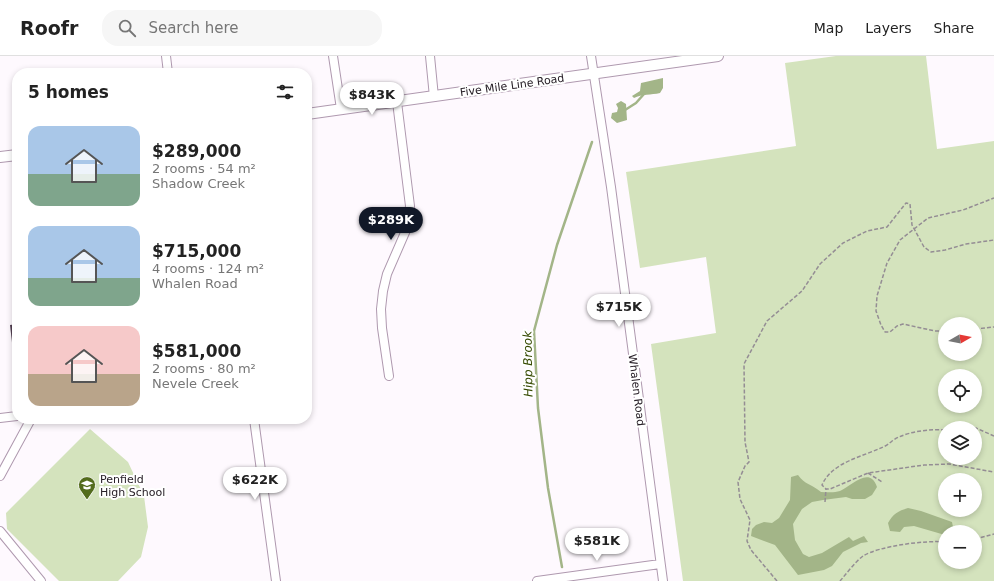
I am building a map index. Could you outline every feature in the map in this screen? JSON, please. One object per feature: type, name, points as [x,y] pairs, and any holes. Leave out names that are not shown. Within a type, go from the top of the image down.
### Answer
[{"type":"main road","name":"Five Mile Line Road","points":[[312,113],[718,56]]},
{"type":"main road","points":[[0,157],[12,156]]},
{"type":"street","points":[[166,56],[167,68]]},
{"type":"street","points":[[333,56],[341,109]]},
{"type":"street","points":[[430,56],[434,96]]},
{"type":"street","name":"Whalen Road","points":[[591,56],[611,187],[663,581]]},
{"type":"street","points":[[389,376],[382,328],[381,309],[383,291],[387,274],[407,228],[410,206],[397,102]]},
{"type":"street","points":[[0,418],[12,417]]},
{"type":"street","points":[[0,476],[28,424]]},
{"type":"street","points":[[255,424],[276,581]]},
{"type":"street","points":[[1,536],[40,579]]},
{"type":"street","points":[[537,581],[660,564]]},
{"type":"path","points":[[938,331],[903,324],[897,326],[890,332],[885,332],[876,311],[877,296],[887,264],[900,240],[928,218],[963,210],[994,198]]},
{"type":"path","points":[[777,581],[749,546],[747,537],[750,520],[740,499],[738,482],[745,466],[749,462],[746,442],[744,364],[767,321],[802,292],[820,264],[843,243],[867,231],[887,227],[906,203],[910,204],[912,225],[914,229],[924,247],[931,252],[966,244],[994,240]]},
{"type":"path","points":[[982,328],[994,327]]},
{"type":"path","points":[[825,502],[826,489],[822,485],[825,477],[842,464],[885,447],[899,437],[919,432],[938,431]]},
{"type":"path","points":[[982,431],[994,436]]},
{"type":"path","points":[[826,489],[846,483],[868,473],[924,465],[950,464],[994,472]]},
{"type":"path","points":[[868,473],[882,482]]},
{"type":"path","points":[[982,537],[994,534]]},
{"type":"path","points":[[840,581],[863,556],[877,550],[938,541]]},
{"type":"shaded area","points":[[836,56],[926,56],[937,149],[994,141],[994,581],[683,581],[651,344],[716,333],[706,257],[640,268],[626,172],[796,146],[785,63]]},
{"type":"shaded area","points":[[663,78],[663,88],[660,93],[643,95],[634,98],[632,96],[640,91],[641,83]]},
{"type":"shaded area","points":[[621,101],[626,104],[627,120],[617,123],[611,118],[612,113],[617,112],[618,108],[616,104]]},
{"type":"shaded area","points":[[90,429],[128,462],[144,496],[148,527],[141,557],[118,581],[59,581],[7,529],[6,513]]},
{"type":"shaded area","points":[[798,475],[803,481],[821,492],[840,491],[865,477],[874,481],[877,487],[872,495],[865,499],[852,499],[846,497],[823,500],[812,502],[802,509],[793,524],[795,540],[803,554],[809,557],[822,553],[849,537],[853,541],[864,536],[868,542],[861,543],[843,552],[832,566],[824,570],[798,575],[775,545],[751,536],[752,529],[756,525],[764,522],[772,523],[779,518],[790,500],[791,477]]},
{"type":"shaded area","points":[[908,508],[921,511],[952,522],[953,525],[938,525],[938,533],[914,526],[904,527],[900,532],[890,531],[888,523],[894,515]]},
{"type":"building","points":[[10,325],[12,325],[12,342]]},
{"type":"waterway","name":"Hipp Brook","points":[[625,110],[636,103],[644,94]]},
{"type":"waterway","name":"Hipp Brook","points":[[562,567],[548,488],[538,408],[534,331],[557,245],[592,142]]},
{"type":"place","name":"Penfield High School","points":[[87,500]]}]
